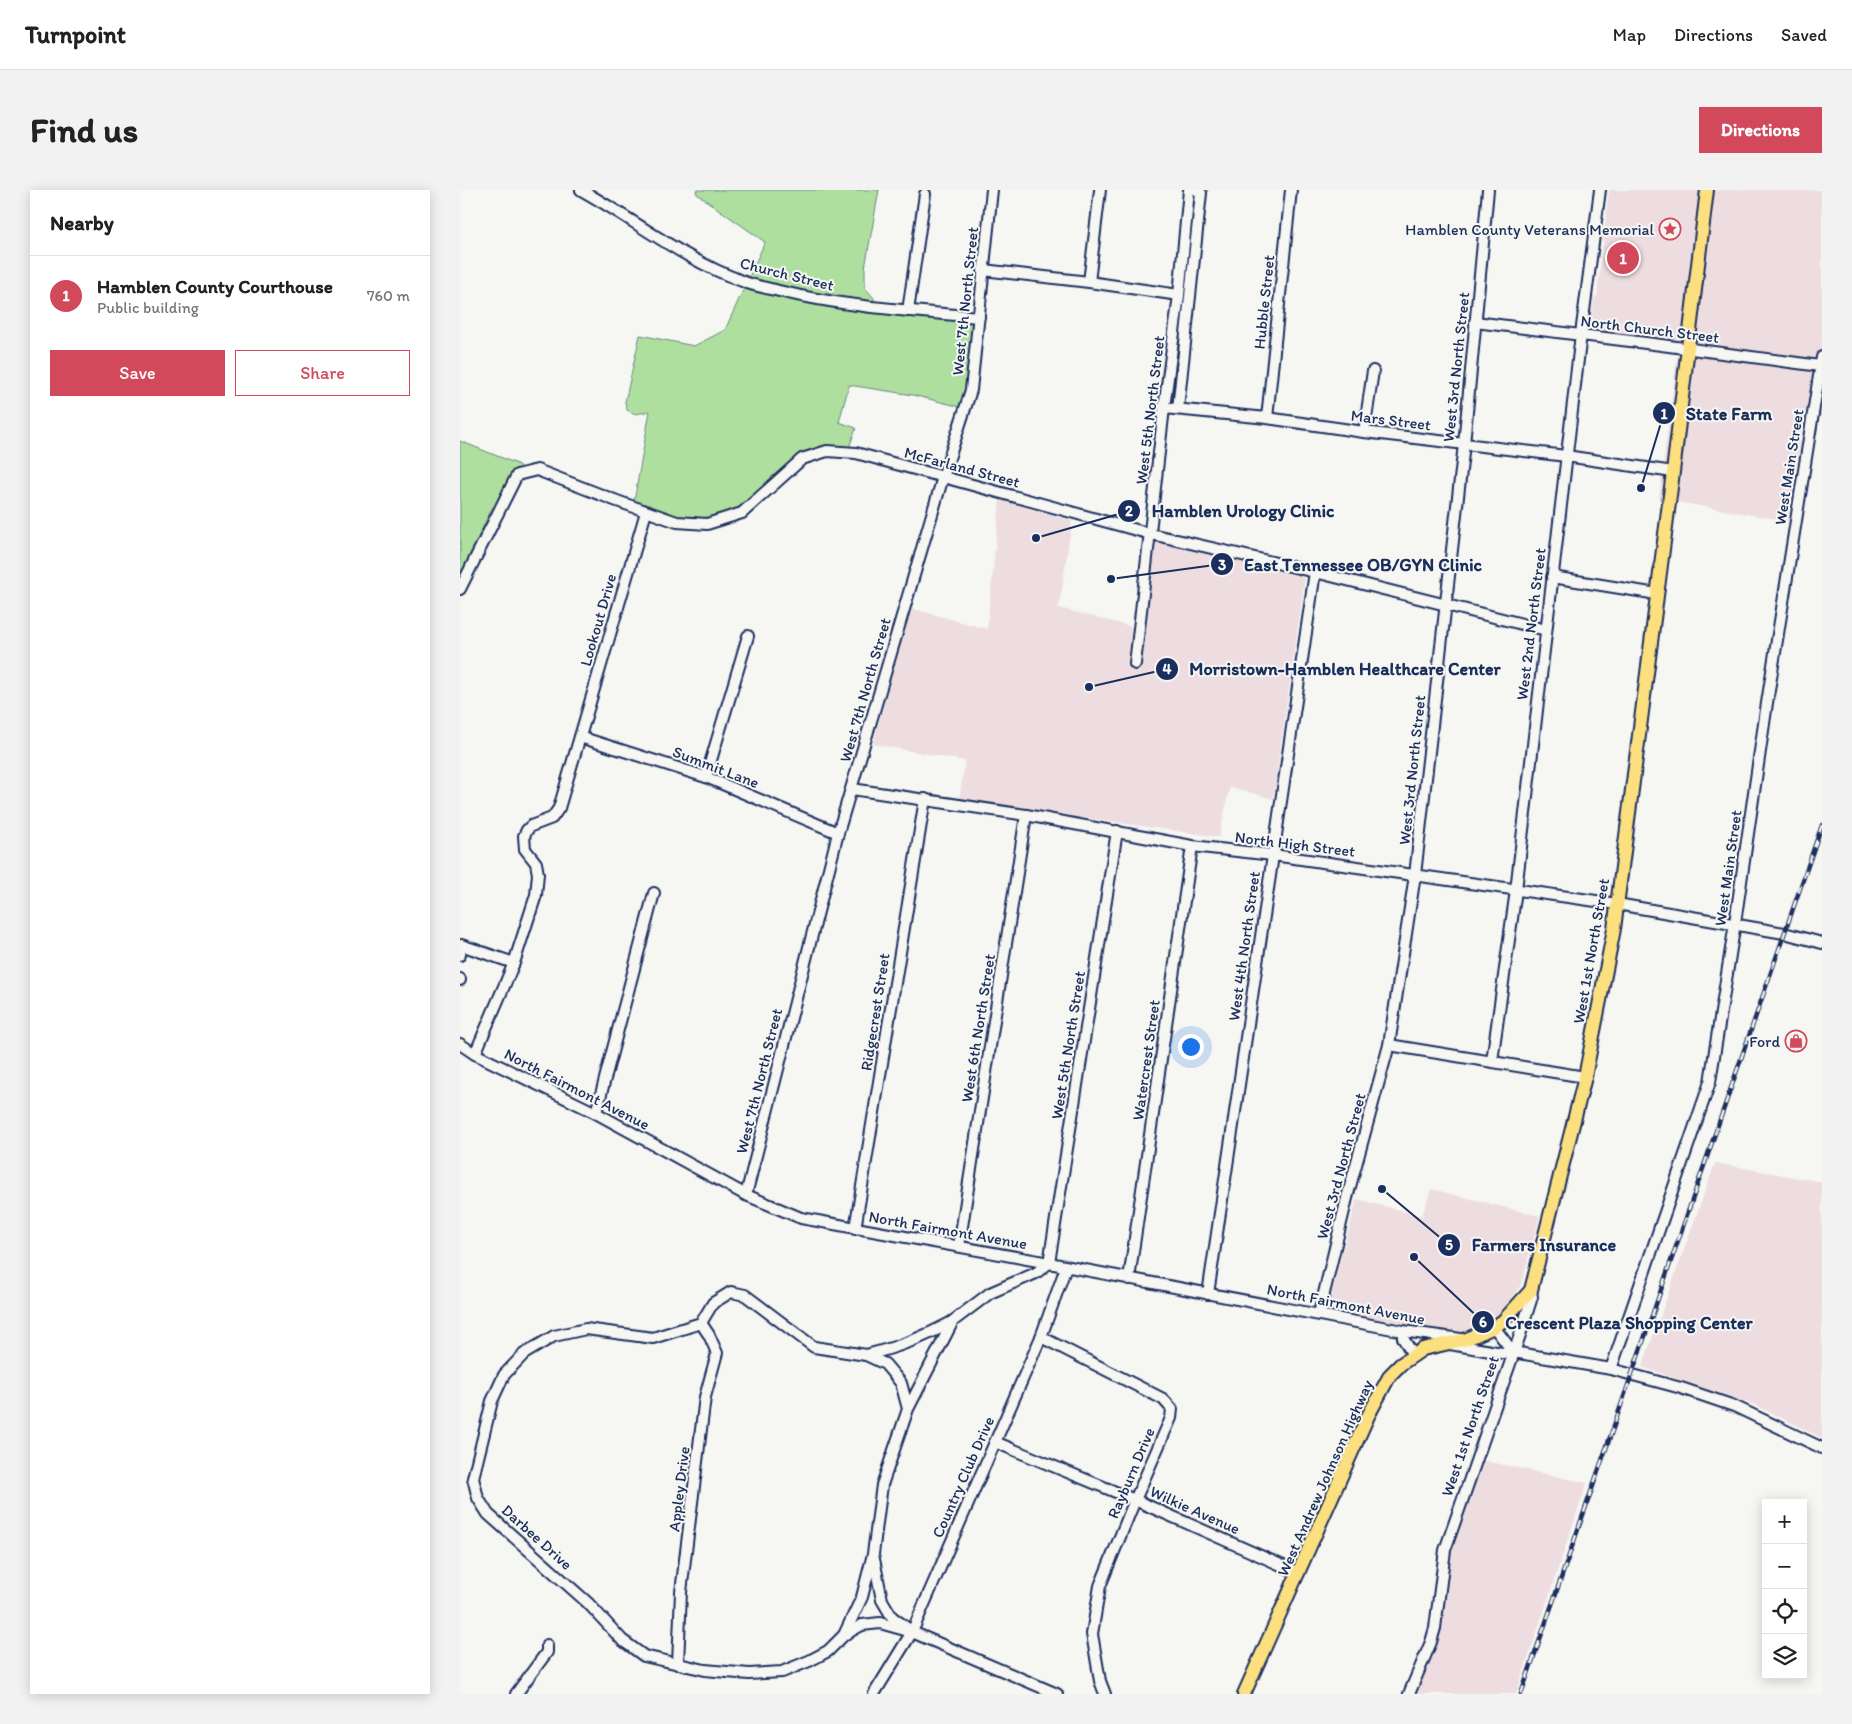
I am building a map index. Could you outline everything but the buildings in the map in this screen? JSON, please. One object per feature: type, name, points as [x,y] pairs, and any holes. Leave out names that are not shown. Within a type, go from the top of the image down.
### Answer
[{"type":"main road","name":"West 1st North Street","points":[[1531,1290],[1585,1077],[1603,991],[1617,904],[1689,348],[1707,190]]},
{"type":"main road","name":"West Andrew Johnson Highway","points":[[1244,1694],[1378,1396],[1390,1375],[1413,1355],[1431,1346],[1467,1339],[1494,1327],[1503,1321],[1531,1290]]},
{"type":"street","name":"Church Street","points":[[581,190],[613,208],[692,259],[743,282],[811,298],[908,311],[979,317]]},
{"type":"street","name":"West 7th North Street","points":[[746,1195],[838,833],[943,477],[971,390],[992,190]]},
{"type":"street","points":[[1089,282],[1100,190]]},
{"type":"street","name":"West 5th North Street","points":[[1135,664],[1164,408],[1179,295],[1189,190]]},
{"type":"street","points":[[1178,409],[1201,193],[1197,190]]},
{"type":"street","name":"Hubble Street","points":[[1267,418],[1291,190]]},
{"type":"street","name":"West 3rd North Street","points":[[1319,1314],[1348,1194],[1389,1045],[1415,875],[1464,444],[1488,190]]},
{"type":"street","name":"West 2nd North Street","points":[[1492,1061],[1516,890],[1580,334],[1600,190]]},
{"type":"street","points":[[908,311],[925,194]]},
{"type":"street","points":[[983,270],[1089,282],[1179,295]]},
{"type":"street","name":"North Church Street","points":[[1476,322],[1821,362]]},
{"type":"street","name":"West Main Street","points":[[1610,1370],[1710,1082],[1766,703],[1821,362]]},
{"type":"street","points":[[1364,432],[1373,371]]},
{"type":"street","name":"Mars Street","points":[[1164,408],[1267,418],[1364,432],[1566,456],[1673,472]]},
{"type":"street","name":"McFarland Street","points":[[460,589],[517,475],[537,470],[677,522],[707,524],[742,513],[802,459],[826,451],[856,453],[1151,534],[1315,572],[1546,630]]},
{"type":"street","name":"Lookout Drive","points":[[514,963],[536,895],[538,874],[536,863],[525,849],[524,836],[531,826],[552,818],[560,808],[646,512]]},
{"type":"street","name":"West 4th North Street","points":[[1208,1294],[1315,572]]},
{"type":"street","points":[[1552,577],[1657,594]]},
{"type":"street","points":[[706,777],[748,636]]},
{"type":"street","name":"Summit Lane","points":[[580,737],[706,777],[838,833]]},
{"type":"street","name":"North High Street","points":[[852,789],[1026,815],[1192,846],[1273,855],[1617,904],[1784,932],[1822,943]]},
{"type":"street","name":"Ridgecrest Street","points":[[855,1229],[926,799]]},
{"type":"street","name":"West 6th North Street","points":[[959,1246],[1026,815]]},
{"type":"street","name":"West 5th North Street","points":[[1049,1263],[1117,831]]},
{"type":"street","name":"Watercrest Street","points":[[1129,1279],[1192,846]]},
{"type":"street","points":[[596,1113],[654,893]]},
{"type":"street","points":[[460,955],[461,946],[514,963],[475,1054]]},
{"type":"street","name":"North Fairmont Avenue","points":[[460,1044],[475,1054],[596,1113],[746,1195],[801,1218],[959,1246],[1402,1331],[1467,1339]]},
{"type":"street","points":[[1389,1045],[1585,1077]]},
{"type":"street","name":"Darbee Drive","points":[[866,1355],[922,1338],[953,1321],[990,1293],[1036,1273],[1049,1263]]},
{"type":"street","name":"Country Club Drive","points":[[874,1694],[912,1632],[1041,1337],[1066,1267]]},
{"type":"street","name":"West 1st North Street","points":[[1409,1694],[1431,1642],[1445,1550],[1532,1297],[1531,1290]]},
{"type":"street","name":"Darbee Drive","points":[[908,1408],[900,1383],[885,1364],[866,1355],[814,1347],[744,1295],[731,1292],[713,1303],[701,1323],[653,1338],[586,1329],[554,1336],[524,1354],[504,1375],[492,1401],[473,1478],[478,1498],[488,1514],[588,1603],[622,1640],[644,1656],[705,1670],[749,1674],[782,1672],[828,1651],[844,1635],[862,1597],[873,1554],[882,1485],[908,1408],[953,1321]]},
{"type":"street","name":"Appley Drive","points":[[678,1664],[681,1592],[704,1406],[717,1353],[701,1323]]},
{"type":"street","points":[[1494,1327],[1513,1352]]},
{"type":"street","points":[[1402,1331],[1403,1338],[1413,1355]]},
{"type":"street","name":"Rayburn Drive","points":[[1041,1337],[1163,1399],[1172,1409],[1171,1418],[1100,1586],[1092,1634],[1100,1681],[1105,1694]]},
{"type":"street","points":[[1445,1343],[1502,1353],[1513,1352],[1610,1370],[1681,1388],[1734,1406],[1822,1448]]},
{"type":"street","name":"Wilkie Avenue","points":[[995,1442],[1135,1500],[1299,1574]]},
{"type":"street","points":[[873,1554],[882,1600],[892,1617],[912,1632]]},
{"type":"street","points":[[844,1635],[862,1625],[880,1623],[912,1632],[1057,1694]]},
{"type":"street","points":[[516,1694],[546,1652],[548,1645]]},
{"type":"shaded area","points":[[1609,190],[1822,190],[1822,417],[1804,416],[1788,521],[1659,499],[1679,342],[1590,329],[1594,298],[1597,296]]},
{"type":"shaded area","points":[[1000,500],[1072,521],[1059,608],[1134,627],[1145,539],[1305,578],[1273,799],[1230,787],[1219,837],[959,800],[965,761],[873,744],[910,608],[987,629]]},
{"type":"shaded area","points":[[1715,1163],[1822,1182],[1822,1438],[1755,1405],[1642,1367]]},
{"type":"shaded area","points":[[1431,1189],[1540,1216],[1521,1285],[1505,1309],[1482,1326],[1454,1334],[1443,1334],[1326,1312],[1357,1199],[1422,1216]]},
{"type":"shaded area","points":[[1476,1459],[1587,1483],[1516,1694],[1409,1694],[1431,1642],[1444,1556]]},
{"type":"green space","points":[[696,190],[879,190],[865,268],[865,288],[874,298],[873,311],[973,320],[966,387],[961,407],[913,395],[849,385],[839,422],[856,428],[849,448],[826,447],[804,452],[750,500],[729,513],[718,517],[706,520],[678,518],[634,502],[650,411],[636,414],[627,410],[625,402],[640,335],[694,346],[725,330],[765,242],[697,194]]},
{"type":"green space","points":[[460,441],[517,464],[522,468],[509,479],[496,505],[492,508],[460,575]]},
{"type":"railway","points":[[1521,1694],[1822,825]]},
{"type":"place","name":"Hamblen County Veterans Memorial","points":[[1670,229]]},
{"type":"place","name":"Hamblen County Courthouse","points":[[1623,258]]},
{"type":"place","name":"State Farm","points":[[1641,488]]},
{"type":"place","name":"Hamblen Urology Clinic","points":[[1036,538]]},
{"type":"place","name":"East Tennessee OB/GYN Clinic","points":[[1111,579]]},
{"type":"place","name":"Morristown-Hamblen Healthcare Center","points":[[1089,687]]},
{"type":"place","name":"Ford","points":[[1796,1041]]},
{"type":"place","name":"Farmers Insurance","points":[[1382,1189]]},
{"type":"place","name":"Crescent Plaza Shopping Center","points":[[1414,1257]]}]
